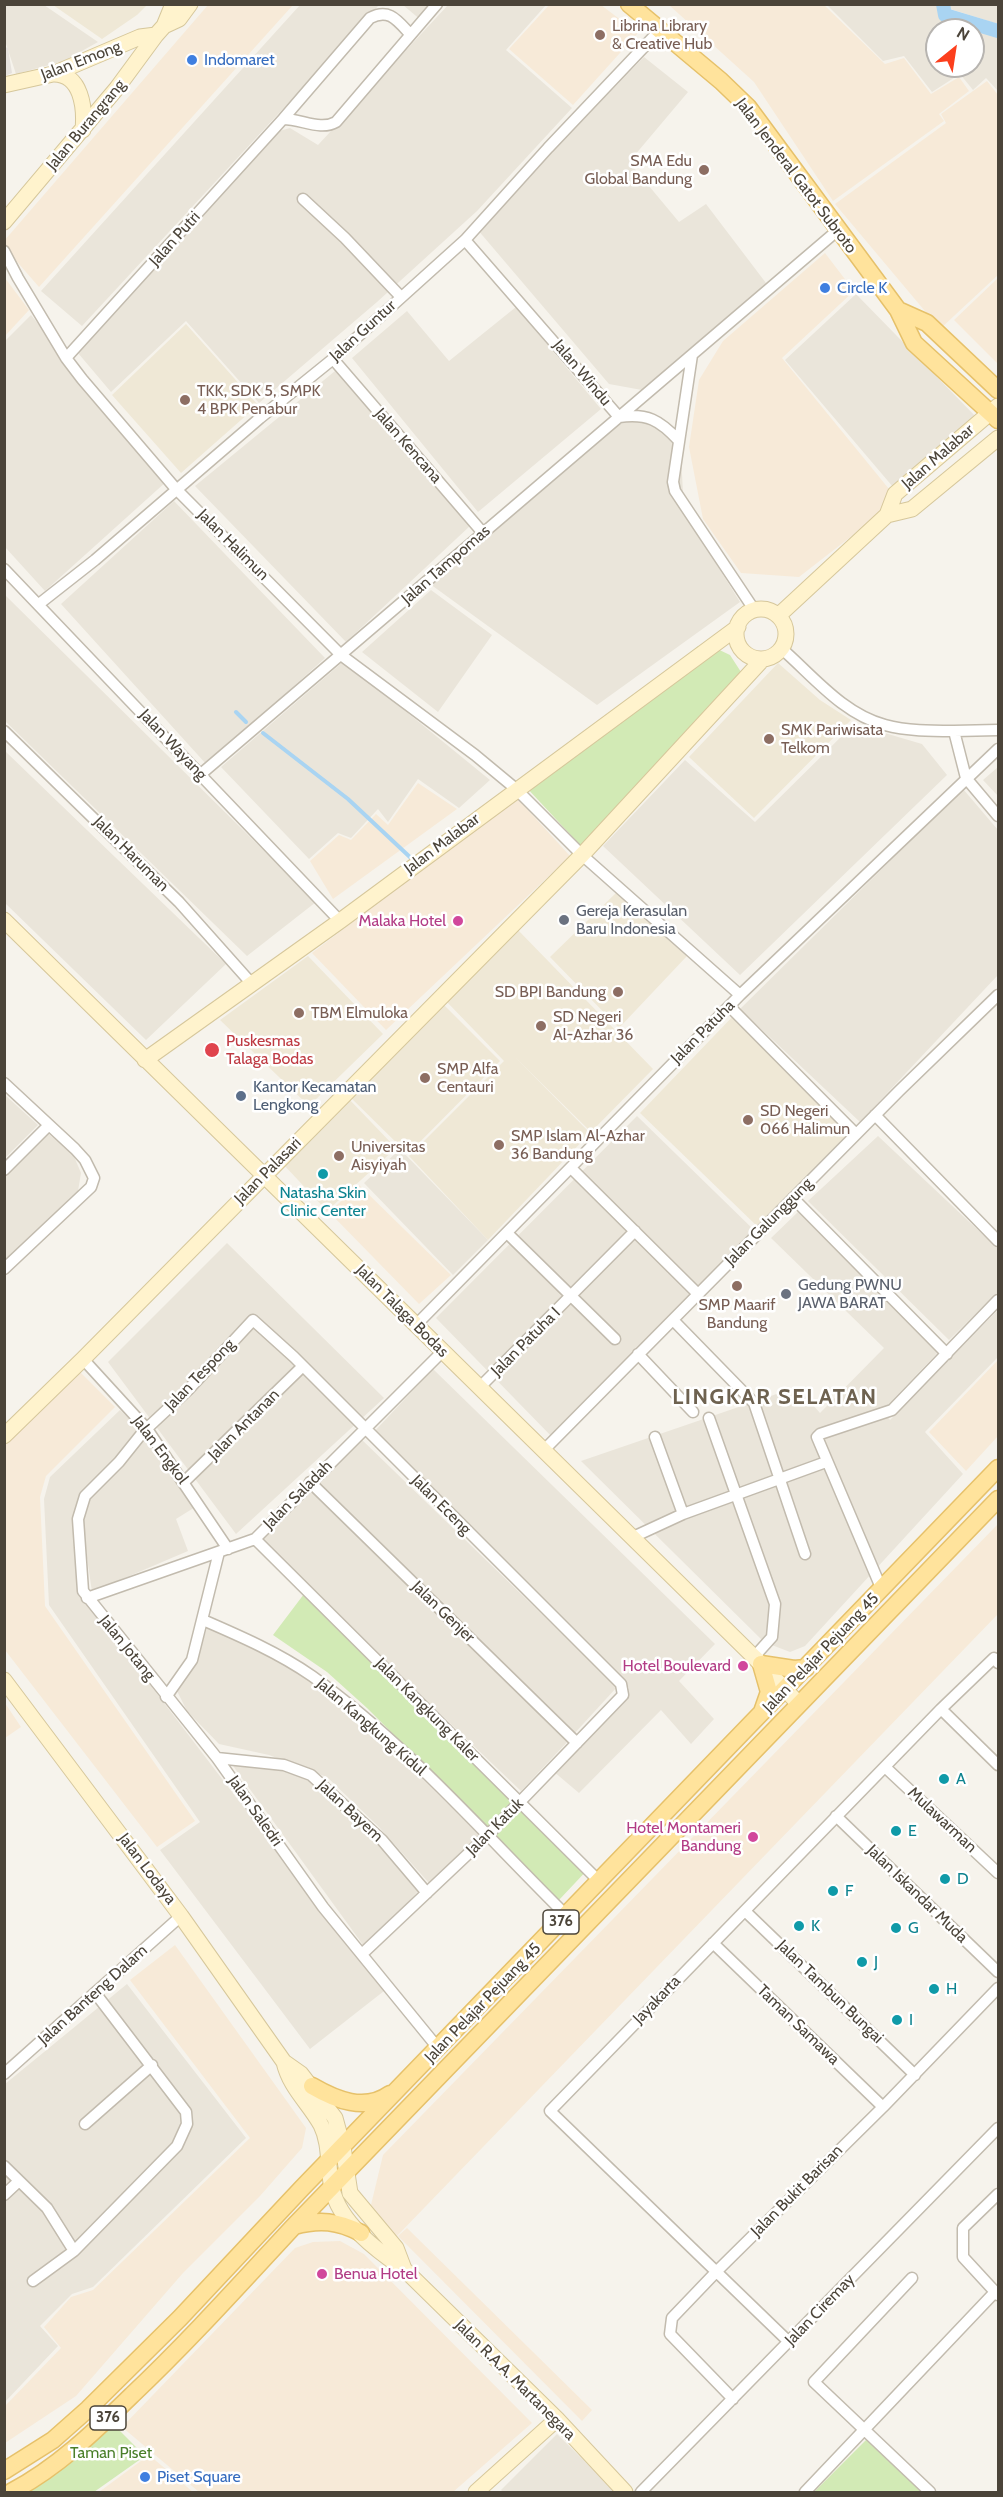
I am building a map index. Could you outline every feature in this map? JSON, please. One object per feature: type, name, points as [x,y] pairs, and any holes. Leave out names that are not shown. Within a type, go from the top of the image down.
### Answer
[{"type":"main road","name":"Jalan Jenderal Gatot Subroto","points":[[629,4],[721,81],[748,107],[898,310],[914,343],[996,413]]},
{"type":"main road","name":"Jalan Jenderal Gatot Subroto","points":[[898,310],[927,323],[999,390]]},
{"type":"main road","name":"Jalan Pelajar Pejuang 45","points":[[4,2471],[53,2440],[88,2409],[180,2318],[999,1468]]},
{"type":"main road","name":"Jalan Pelajar Pejuang 45","points":[[11,2493],[76,2447],[195,2333],[294,2226],[999,1499]]},
{"type":"main road","points":[[758,1661],[794,1669],[806,1668]]},
{"type":"main road","points":[[758,1661],[769,1692],[759,1718]]},
{"type":"main road","points":[[312,2086],[347,2102],[367,2103],[385,2097],[401,2087]]},
{"type":"main road","points":[[294,2226],[312,2221],[334,2221],[361,2233]]},
{"type":"main road","points":[[180,2318],[184,2316],[194,2319],[197,2328],[195,2333]]},
{"type":"street","name":"Jalan Burangrang","points":[[4,222],[83,130],[160,31],[173,4]]},
{"type":"street","name":"Jalan Burangrang","points":[[160,31],[179,19],[190,4]]},
{"type":"street","points":[[283,119],[301,120],[322,126],[336,122],[437,4]]},
{"type":"street","name":"Jalan Putri","points":[[66,358],[283,119],[370,18],[379,14],[393,15],[410,34]]},
{"type":"street","name":"Jalan Guntur","points":[[39,604],[95,560],[333,359],[465,240],[660,30]]},
{"type":"street","name":"Jalan Emong","points":[[4,86],[52,74],[160,31]]},
{"type":"street","points":[[52,74],[65,77],[80,93],[85,113],[83,130]]},
{"type":"street","points":[[303,199],[345,238],[401,297]]},
{"type":"street","name":"Jalan Tampomas","points":[[201,774],[838,230]]},
{"type":"street","name":"Jalan Windu","points":[[465,240],[619,417],[633,415],[646,417],[665,426],[679,441]]},
{"type":"street","name":"Jalan Halimun","points":[[4,251],[66,358],[177,489],[340,655],[475,755],[516,789],[582,855],[740,995]]},
{"type":"street","points":[[692,355],[673,482],[675,491],[754,610]]},
{"type":"street","name":"Jalan Kencana","points":[[333,359],[483,533]]},
{"type":"street","name":"Jalan Malabar","points":[[778,616],[887,515],[895,494],[996,413]]},
{"type":"street","name":"Jalan Malabar","points":[[887,515],[912,510],[999,438]]},
{"type":"street","name":"Jalan Wayang","points":[[4,569],[340,921]]},
{"type":"street","points":[[754,610],[767,610],[783,621],[786,635],[782,648],[774,656],[763,659],[750,656],[744,652],[737,640],[738,627],[744,616],[754,610]]},
{"type":"street","name":"Jalan Malabar","points":[[145,1060],[340,921],[738,627]]},
{"type":"street","points":[[782,648],[844,705],[884,725],[954,732],[999,730]]},
{"type":"street","points":[[582,855],[763,659]]},
{"type":"street","name":"Jalan Haruman","points":[[4,731],[179,902],[252,984]]},
{"type":"street","points":[[954,732],[966,778],[999,816]]},
{"type":"street","name":"Jalan Patuha","points":[[416,1325],[740,995],[999,749]]},
{"type":"street","name":"Jalan Palasari","points":[[4,1436],[582,855]]},
{"type":"street","name":"Jalan Talaga Bodas","points":[[4,920],[758,1661],[799,1704]]},
{"type":"street","name":"Jalan Galunggung","points":[[543,1451],[875,1115],[999,995]]},
{"type":"street","points":[[729,1006],[856,1134]]},
{"type":"street","points":[[4,1083],[85,1160],[93,1174],[93,1185],[4,1269]]},
{"type":"street","points":[[875,1115],[999,1241]]},
{"type":"street","points":[[4,1170],[49,1125]]},
{"type":"street","points":[[571,1168],[698,1294]]},
{"type":"street","points":[[793,1198],[947,1354]]},
{"type":"street","name":"Jalan Patuha I","points":[[479,1388],[635,1231]]},
{"type":"street","name":"Jalan Patuha I","points":[[507,1233],[615,1339]]},
{"type":"street","points":[[882,1590],[817,1440],[820,1434],[892,1410],[999,1300]]},
{"type":"street","name":"Jalan Eceng","points":[[253,1320],[303,1366],[621,1684],[623,1695]]},
{"type":"street","name":"Jalan Tespong","points":[[87,1598],[83,1591],[78,1519],[82,1503],[147,1429],[188,1390],[253,1320]]},
{"type":"street","points":[[673,1320],[753,1403],[805,1554]]},
{"type":"street","name":"Jalan Saladah","points":[[87,1598],[131,1580],[255,1539],[443,1351]]},
{"type":"street","points":[[638,1354],[693,1412]]},
{"type":"street","name":"Jalan Engkol","points":[[83,1359],[147,1429],[184,1482],[224,1550]]},
{"type":"street","name":"Jalan Antanan","points":[[184,1482],[303,1366]]},
{"type":"street","points":[[709,1418],[775,1604],[772,1637],[758,1661]]},
{"type":"street","points":[[655,1437],[683,1514]]},
{"type":"street","points":[[631,1538],[683,1514],[826,1462]]},
{"type":"street","name":"Jalan Genjer","points":[[310,1482],[577,1743]]},
{"type":"street","name":"Jalan Kangkung Kaler","points":[[255,1539],[600,1882]]},
{"type":"street","points":[[166,1697],[192,1660],[224,1550]]},
{"type":"street","name":"Jalan Jotang","points":[[87,1598],[166,1697]]},
{"type":"street","name":"Jalan Kangkung Kidul","points":[[203,1620],[267,1649],[312,1676],[404,1750],[567,1916]]},
{"type":"street","name":"Jayakarta","points":[[789,2342],[550,2110],[941,1709],[994,1658],[999,1663]]},
{"type":"street","name":"Jalan Lodaya","points":[[4,1680],[181,1916],[284,2062],[301,2074],[312,2086],[335,2118],[343,2147]]},
{"type":"street","name":"Jalan Katuk","points":[[362,1954],[487,1836],[623,1695]]},
{"type":"street","name":"Jalan Saledri","points":[[166,1697],[218,1758],[323,1907],[438,2048]]},
{"type":"street","points":[[941,1709],[999,1765]]},
{"type":"street","name":"Jalan Bayem","points":[[218,1758],[284,1765],[311,1775],[382,1840],[427,1893]]},
{"type":"street","name":"Mulawarman","points":[[885,1767],[999,1873]]},
{"type":"street","name":"Jalan Iskandar Muda","points":[[836,1816],[999,1972]]},
{"type":"street","name":"Jalan Tambun Bungai","points":[[745,1911],[915,2074]]},
{"type":"street","name":"Jalan Banteng Dalam","points":[[4,2074],[181,1916]]},
{"type":"street","name":"Taman Samawa","points":[[713,1943],[883,2108]]},
{"type":"street","name":"Jalan Bukit Barisan","points":[[733,2399],[670,2334],[672,2318],[883,2108],[999,1988]]},
{"type":"street","points":[[33,2282],[74,2251],[177,2146],[186,2128],[186,2112],[96,1994]]},
{"type":"street","name":"Jalan Lodaya","points":[[284,2062],[288,2078],[320,2124],[329,2161]]},
{"type":"street","points":[[85,2124],[152,2065]]},
{"type":"street","name":"Jalan Ciremay","points":[[641,2493],[999,2128]]},
{"type":"street","name":"Jalan R.A.A. Martanegara","points":[[343,2147],[345,2174],[350,2193],[355,2202],[396,2248],[404,2269]]},
{"type":"street","name":"Jalan R.A.A. Martanegara","points":[[329,2161],[332,2188],[338,2208],[386,2257],[404,2269],[556,2419],[625,2493]]},
{"type":"street","points":[[4,2166],[47,2208],[74,2251]]},
{"type":"street","points":[[4,2195],[19,2181]]},
{"type":"street","points":[[805,2493],[997,2293],[963,2258],[963,2228],[999,2194]]},
{"type":"street","points":[[912,2278],[814,2382],[930,2493]]},
{"type":"street","points":[[483,2490],[556,2419]]},
{"type":"shaded area","points":[[147,4],[137,15],[102,39],[53,5]]},
{"type":"shaded area","points":[[550,4],[601,5],[638,33],[573,105],[509,49]]},
{"type":"shaded area","points":[[4,5],[44,5],[98,42],[64,61],[16,74],[5,41]]},
{"type":"shaded area","points":[[208,5],[293,5],[39,287],[5,248],[4,241]]},
{"type":"shaded area","points":[[300,5],[379,5],[82,326],[41,291]]},
{"type":"shaded area","points":[[403,5],[436,5],[422,21]]},
{"type":"shaded area","points":[[448,5],[546,5],[506,50],[572,108],[477,211],[377,302],[259,403],[186,321],[111,392],[78,353],[276,132],[290,128],[318,145]]},
{"type":"shaded area","points":[[669,5],[824,5],[885,64],[904,58],[931,94],[957,78],[969,91],[939,114],[944,121],[833,201],[754,82]]},
{"type":"shaded area","points":[[827,5],[937,5],[952,18],[925,18],[925,78],[954,78],[932,92],[904,56],[883,61]]},
{"type":"shaded area","points":[[945,5],[998,5],[998,24],[985,18],[947,8]]},
{"type":"shaded area","points":[[985,31],[998,35],[998,91],[986,78],[973,90],[963,78],[985,78]]},
{"type":"shaded area","points":[[5,47],[8,48],[12,73],[5,76]]},
{"type":"shaded area","points":[[644,57],[688,92],[629,162],[679,222],[706,204],[766,283],[653,392],[609,384],[477,229]]},
{"type":"shaded area","points":[[987,81],[998,95],[998,275],[940,329],[835,204],[946,123],[941,114]]},
{"type":"shaded area","points":[[825,253],[854,291],[782,358],[898,500],[799,577],[741,573],[703,519],[689,447],[699,380],[723,341]]},
{"type":"shaded area","points":[[5,278],[29,310],[4,336]]},
{"type":"shaded area","points":[[998,278],[998,364],[954,320]]},
{"type":"shaded area","points":[[856,294],[979,420],[899,494],[785,360]]},
{"type":"shaded area","points":[[516,307],[601,409],[478,512],[352,358],[407,311],[449,361]]},
{"type":"shaded area","points":[[31,315],[167,481],[45,591],[5,547],[5,341]]},
{"type":"shaded area","name":"TKK, SDK 5, SMPK 4 BPK Penabur","points":[[186,324],[258,405],[181,473],[112,395]]},
{"type":"shaded area","points":[[335,371],[471,525],[346,642],[195,486]]},
{"type":"shaded area","points":[[650,415],[681,455],[684,512],[740,602],[597,705],[430,584],[625,416]]},
{"type":"shaded area","points":[[174,501],[325,658],[207,765],[61,604]]},
{"type":"shaded area","points":[[431,590],[492,635],[438,712],[362,652]]},
{"type":"shaded area","points":[[4,594],[316,902],[247,956],[5,721]]},
{"type":"shaded area","points":[[344,661],[490,780],[459,808],[418,779],[388,822],[378,809],[351,838],[338,833],[309,859],[221,767]]},
{"type":"shaded area","name":"SMK Pariwisata Telkom","points":[[778,663],[820,700],[851,720],[754,818],[689,757]]},
{"type":"shaded area","points":[[854,724],[922,744],[947,775],[740,975],[603,846],[685,760],[755,822]]},
{"type":"shaded area","points":[[5,751],[226,964],[146,1040],[5,903]]},
{"type":"shaded area","points":[[998,767],[998,796],[983,780]]},
{"type":"shaded area","points":[[418,783],[457,809],[333,899],[310,861],[339,835],[351,840],[376,814],[388,825]]},
{"type":"shaded area","points":[[963,789],[998,830],[998,975],[860,1122],[740,1009]]},
{"type":"shaded area","points":[[516,797],[570,856],[386,1030],[312,953]]},
{"type":"shaded area","name":"SD BPI Bandung","points":[[618,891],[687,956],[619,1028],[550,957]]},
{"type":"shaded area","points":[[518,930],[653,1069],[591,1132],[515,1057],[590,1133],[488,1240],[409,1156],[504,1061],[445,1000]]},
{"type":"shaded area","points":[[308,956],[383,1034],[309,1106],[220,1020]]},
{"type":"shaded area","name":"SMP Alfa Centauri","points":[[443,1004],[500,1061],[408,1154],[349,1096]]},
{"type":"shaded area","name":"SD Negeri 066 Halimun","points":[[736,1013],[856,1128],[759,1228],[640,1113]]},
{"type":"shaded area","points":[[5,1095],[38,1125],[5,1158]]},
{"type":"shaded area","name":"Universitas Aisyiyah","points":[[348,1098],[396,1148],[327,1211],[283,1164]]},
{"type":"shaded area","points":[[637,1116],[755,1231],[554,1439],[436,1318]]},
{"type":"shaded area","points":[[45,1131],[73,1154],[81,1173],[78,1191],[5,1260],[5,1171]]},
{"type":"shaded area","points":[[878,1136],[998,1249],[998,1292],[949,1340],[808,1201]]},
{"type":"shaded area","points":[[400,1149],[488,1240],[453,1275],[364,1183]]},
{"type":"shaded area","points":[[359,1185],[451,1275],[419,1304],[329,1212]]},
{"type":"shaded area","points":[[799,1211],[942,1348],[883,1410],[890,1420],[998,1310],[998,1357],[925,1432],[963,1474],[805,1646],[790,1652],[764,1642],[581,1461],[797,1387],[820,1413],[884,1348],[771,1238]]},
{"type":"shaded area","points":[[227,1243],[384,1398],[236,1534],[108,1362]]},
{"type":"shaded area","points":[[998,1360],[998,1436],[966,1471],[929,1432]]},
{"type":"shaded area","points":[[433,1369],[715,1644],[679,1681],[714,1719],[691,1744],[661,1710],[579,1793],[553,1771],[629,1688],[372,1434]]},
{"type":"shaded area","points":[[78,1370],[115,1407],[46,1476],[40,1497],[45,1606],[195,1821],[157,1847],[5,1650],[5,1442]]},
{"type":"shaded area","points":[[120,1410],[141,1431],[79,1497],[77,1589],[384,1991],[310,2049],[160,1850],[200,1822],[49,1605],[44,1499],[50,1477]]},
{"type":"shaded area","points":[[147,1433],[200,1504],[176,1519],[188,1551],[92,1592],[83,1530],[85,1505],[91,1495]]},
{"type":"shaded area","points":[[359,1437],[617,1687],[573,1735],[315,1481]]},
{"type":"shaded area","points":[[311,1488],[570,1739],[521,1791],[259,1541]]},
{"type":"shaded area","points":[[998,1524],[998,1614],[397,2236],[370,2209],[383,2155]]},
{"type":"shaded area","points":[[208,1625],[257,1643],[355,1712],[479,1835],[429,1883],[379,1827],[327,1777],[269,1755],[219,1744],[187,1711],[177,1691],[195,1665]]},
{"type":"shaded area","points":[[5,1703],[21,1727],[4,1738]]},
{"type":"shaded area","points":[[228,1759],[293,1769],[357,1818],[419,1890],[366,1949]]},
{"type":"shaded area","points":[[175,1945],[306,2128],[302,2148],[260,2196],[183,2273],[76,2396],[5,2443],[5,2406],[61,2348],[44,2327],[71,2297],[93,2290],[250,2138],[130,1980]]},
{"type":"shaded area","points":[[127,1984],[246,2138],[93,2287],[72,2294],[40,2326],[58,2346],[5,2402],[5,2084]]},
{"type":"shaded area","points":[[407,2228],[592,2410],[582,2421],[398,2236]]},
{"type":"shaded area","points":[[340,2241],[364,2254],[532,2423],[453,2492],[199,2492],[122,2427],[295,2248],[313,2242]]},
{"type":"shaded area","points":[[557,2434],[616,2492],[503,2492],[501,2490]]},
{"type":"shaded area","points":[[149,2455],[193,2492],[99,2492]]},
{"type":"green space","points":[[709,645],[730,655],[741,672],[581,846],[526,787],[698,646]]},
{"type":"green space","points":[[304,1594],[591,1866],[559,1900],[367,1708],[327,1672],[273,1635]]},
{"type":"green space","name":"Taman Piset","points":[[110,2421],[145,2456],[94,2492],[26,2492]]},
{"type":"green space","points":[[867,2439],[924,2492],[814,2492]]},
{"type":"waterway","points":[[943,4],[945,15],[998,31]]},
{"type":"waterway","points":[[236,712],[246,722]]},
{"type":"waterway","points":[[263,733],[348,799],[412,859]]},
{"type":"place","name":"Librina Library & Creative Hub","points":[[600,35]]},
{"type":"place","name":"Indomaret","points":[[192,60]]},
{"type":"place","name":"SMA Edu Global Bandung","points":[[704,170]]},
{"type":"place","name":"Circle K","points":[[825,288]]},
{"type":"place","name":"TKK, SDK 5, SMPK 4 BPK Penabur","points":[[185,400]]},
{"type":"place","name":"SMK Pariwisata Telkom","points":[[769,739]]},
{"type":"place","name":"Gereja Kerasulan Baru Indonesia","points":[[564,920]]},
{"type":"place","name":"Malaka Hotel","points":[[458,921]]},
{"type":"place","name":"SD BPI Bandung","points":[[618,992]]},
{"type":"place","name":"TBM Elmuloka","points":[[299,1013]]},
{"type":"place","name":"SD Negeri Al-Azhar 36","points":[[541,1026]]},
{"type":"place","name":"Puskesmas Talaga Bodas","points":[[212,1050]]},
{"type":"place","name":"SMP Alfa Centauri","points":[[425,1078]]},
{"type":"place","name":"Kantor Kecamatan Lengkong","points":[[241,1096]]},
{"type":"place","name":"SD Negeri 066 Halimun","points":[[748,1120]]},
{"type":"place","name":"SMP Islam Al-Azhar 36 Bandung","points":[[499,1145]]},
{"type":"place","name":"Universitas Aisyiyah","points":[[339,1156]]},
{"type":"place","name":"Natasha Skin Clinic Center","points":[[323,1174]]},
{"type":"place","name":"SMP Maarif Bandung","points":[[737,1286]]},
{"type":"place","name":"Gedung PWNU JAWA BARAT","points":[[786,1294]]},
{"type":"place","name":"Hotel Boulevard","points":[[743,1666]]},
{"type":"place","name":"A","points":[[944,1779]]},
{"type":"place","name":"E","points":[[896,1831]]},
{"type":"place","name":"Hotel Montameri Bandung","points":[[753,1837]]},
{"type":"place","name":"D","points":[[945,1879]]},
{"type":"place","name":"F","points":[[833,1891]]},
{"type":"place","name":"K","points":[[799,1926]]},
{"type":"place","name":"G","points":[[896,1928]]},
{"type":"place","name":"J","points":[[862,1962]]},
{"type":"place","name":"H","points":[[934,1989]]},
{"type":"place","name":"I","points":[[897,2020]]},
{"type":"place","name":"Benua Hotel","points":[[322,2274]]},
{"type":"place","name":"Piset Square","points":[[145,2477]]},
{"type":"district","name":"LINGKAR SELATAN","points":[[775,1398]]}]
